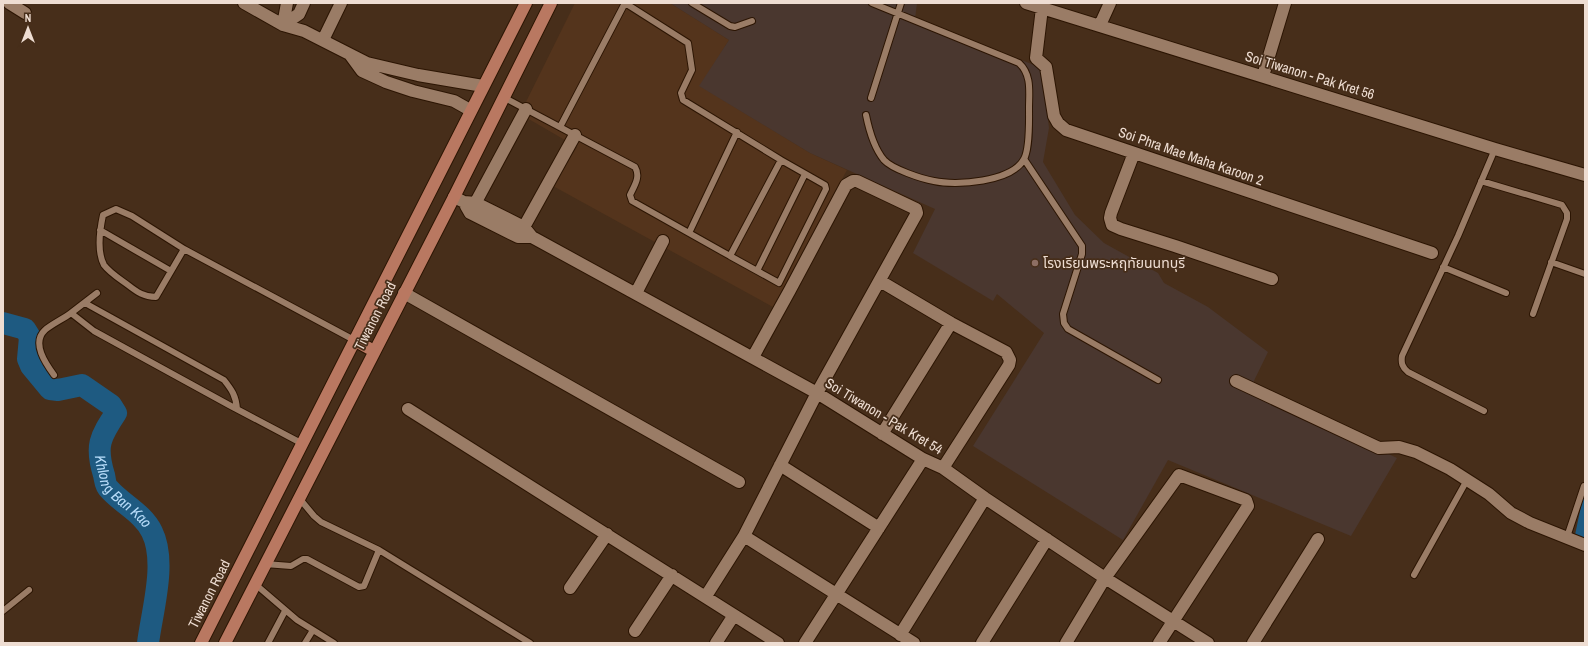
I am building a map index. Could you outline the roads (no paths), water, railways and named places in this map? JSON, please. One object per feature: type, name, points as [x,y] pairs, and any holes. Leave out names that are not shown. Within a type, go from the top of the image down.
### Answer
[{"type":"main road","name":"Tiwanon Road","points":[[201,643],[470,110],[526,3]]},
{"type":"main road","name":"Tiwanon Road","points":[[225,643],[404,293],[466,204],[503,97],[551,3]]},
{"type":"main road","points":[[354,340],[374,351]]},
{"type":"street","points":[[9,3],[25,13]]},
{"type":"street","points":[[244,3],[283,25],[304,31],[367,63],[391,70],[483,86]]},
{"type":"street","points":[[283,25],[287,3]]},
{"type":"street","points":[[283,25],[299,14],[304,3]]},
{"type":"street","points":[[323,40],[341,3]]},
{"type":"street","name":"Soi Tiwanon - Pak Kret 56","points":[[1026,3],[1495,149],[1585,175]]},
{"type":"street","points":[[1100,25],[1110,3]]},
{"type":"street","points":[[1263,76],[1285,3]]},
{"type":"street","name":"Soi Phra Mae Maha Karoon 2","points":[[1042,8],[1036,58],[1046,67],[1054,116],[1058,124],[1066,130],[1432,253]]},
{"type":"street","points":[[349,54],[362,71],[386,82],[413,91],[454,100],[470,110]]},
{"type":"street","points":[[466,204],[526,109]]},
{"type":"street","points":[[524,227],[574,135]]},
{"type":"street","points":[[1134,153],[1111,213],[1110,218],[1112,225],[1272,279]]},
{"type":"street","points":[[706,596],[744,536],[817,393],[918,211],[857,181],[853,181],[846,185],[753,357]]},
{"type":"street","name":"Soi Tiwanon - Pak Kret 54","points":[[466,204],[524,227],[532,237],[817,393],[923,459],[943,468],[985,498],[1105,578],[1208,643]]},
{"type":"street","name":"Soi Tiwanon - Pak Kret 54","points":[[466,204],[518,237],[532,237]]},
{"type":"street","points":[[636,294],[663,241]]},
{"type":"street","points":[[880,281],[951,323],[1006,352],[1010,360],[1009,365],[943,468]]},
{"type":"street","points":[[404,293],[739,482]]},
{"type":"street","points":[[882,434],[951,323]]},
{"type":"street","points":[[1236,381],[1379,448],[1399,446],[1416,452],[1450,469],[1488,494],[1511,513],[1530,523],[1585,545]]},
{"type":"street","points":[[408,409],[706,596],[778,643]]},
{"type":"street","points":[[805,643],[923,459]]},
{"type":"street","points":[[780,466],[879,528]]},
{"type":"street","points":[[1066,643],[1105,578],[1179,475],[1246,500],[1248,506],[1159,643]]},
{"type":"street","points":[[900,634],[985,498]]},
{"type":"street","points":[[570,588],[607,534]]},
{"type":"street","points":[[744,536],[914,643]]},
{"type":"street","points":[[982,643],[1047,539]]},
{"type":"street","points":[[1253,643],[1318,539]]},
{"type":"street","points":[[635,631],[672,575]]},
{"type":"street","points":[[716,643],[734,615]]},
{"type":"lane","points":[[503,97],[635,167],[638,172],[638,177],[630,195],[632,201],[779,283],[825,192],[825,185],[683,100],[681,93],[692,70],[688,43],[625,3],[560,127]]},
{"type":"lane","points":[[692,3],[730,26],[752,21]]},
{"type":"lane","points":[[866,115],[875,143],[885,160],[903,171],[934,182],[964,183],[995,178],[1015,170],[1024,159],[1029,137],[1028,76],[1026,69],[1019,63],[872,3]]},
{"type":"lane","points":[[871,98],[901,3]]},
{"type":"lane","points":[[689,233],[737,132]]},
{"type":"lane","points":[[1484,411],[1408,372],[1403,368],[1401,362],[1402,356],[1495,149]]},
{"type":"lane","points":[[1024,159],[1082,246],[1082,254],[1063,314],[1064,323],[1068,329],[1158,380]]},
{"type":"lane","points":[[730,256],[781,160]]},
{"type":"lane","points":[[756,271],[805,174]]},
{"type":"lane","points":[[1481,181],[1562,205],[1568,213],[1533,314]]},
{"type":"lane","points":[[184,249],[156,297],[148,297],[140,294],[114,274],[104,264],[100,249],[100,230],[103,215],[116,209],[132,216],[184,249],[354,340]]},
{"type":"lane","points":[[100,230],[171,271]]},
{"type":"lane","points":[[1552,262],[1585,274]]},
{"type":"lane","points":[[1443,267],[1506,293]]},
{"type":"lane","points":[[54,375],[42,358],[40,337],[44,331],[97,293]]},
{"type":"lane","points":[[85,303],[224,380],[233,391],[237,409]]},
{"type":"lane","points":[[71,313],[94,331],[302,443]]},
{"type":"lane","points":[[1414,575],[1467,480]]},
{"type":"lane","points":[[1567,537],[1584,486]]},
{"type":"lane","points":[[298,498],[321,522],[379,550],[530,643]]},
{"type":"lane","points":[[265,564],[291,566],[303,559],[361,587],[364,586],[379,550]]},
{"type":"lane","points":[[255,584],[284,611],[334,643]]},
{"type":"lane","points":[[3,612],[29,590]]},
{"type":"lane","points":[[268,643],[284,611]]},
{"type":"lane","points":[[305,643],[313,630]]},
{"type":"water","points":[[1585,487],[1585,542],[1575,535]]},
{"type":"waterway","name":"Khlong Ban Kao","points":[[3,323],[25,329],[30,337],[28,359],[31,366],[50,389],[58,390],[82,385],[111,405],[116,413],[106,429],[101,442],[101,465],[108,488],[143,519],[152,532],[156,544],[158,558],[157,587],[148,643]]},
{"type":"place","name":"โรงเรียนพระหฤทัยนนทบุรี","points":[[1035,263]]}]
